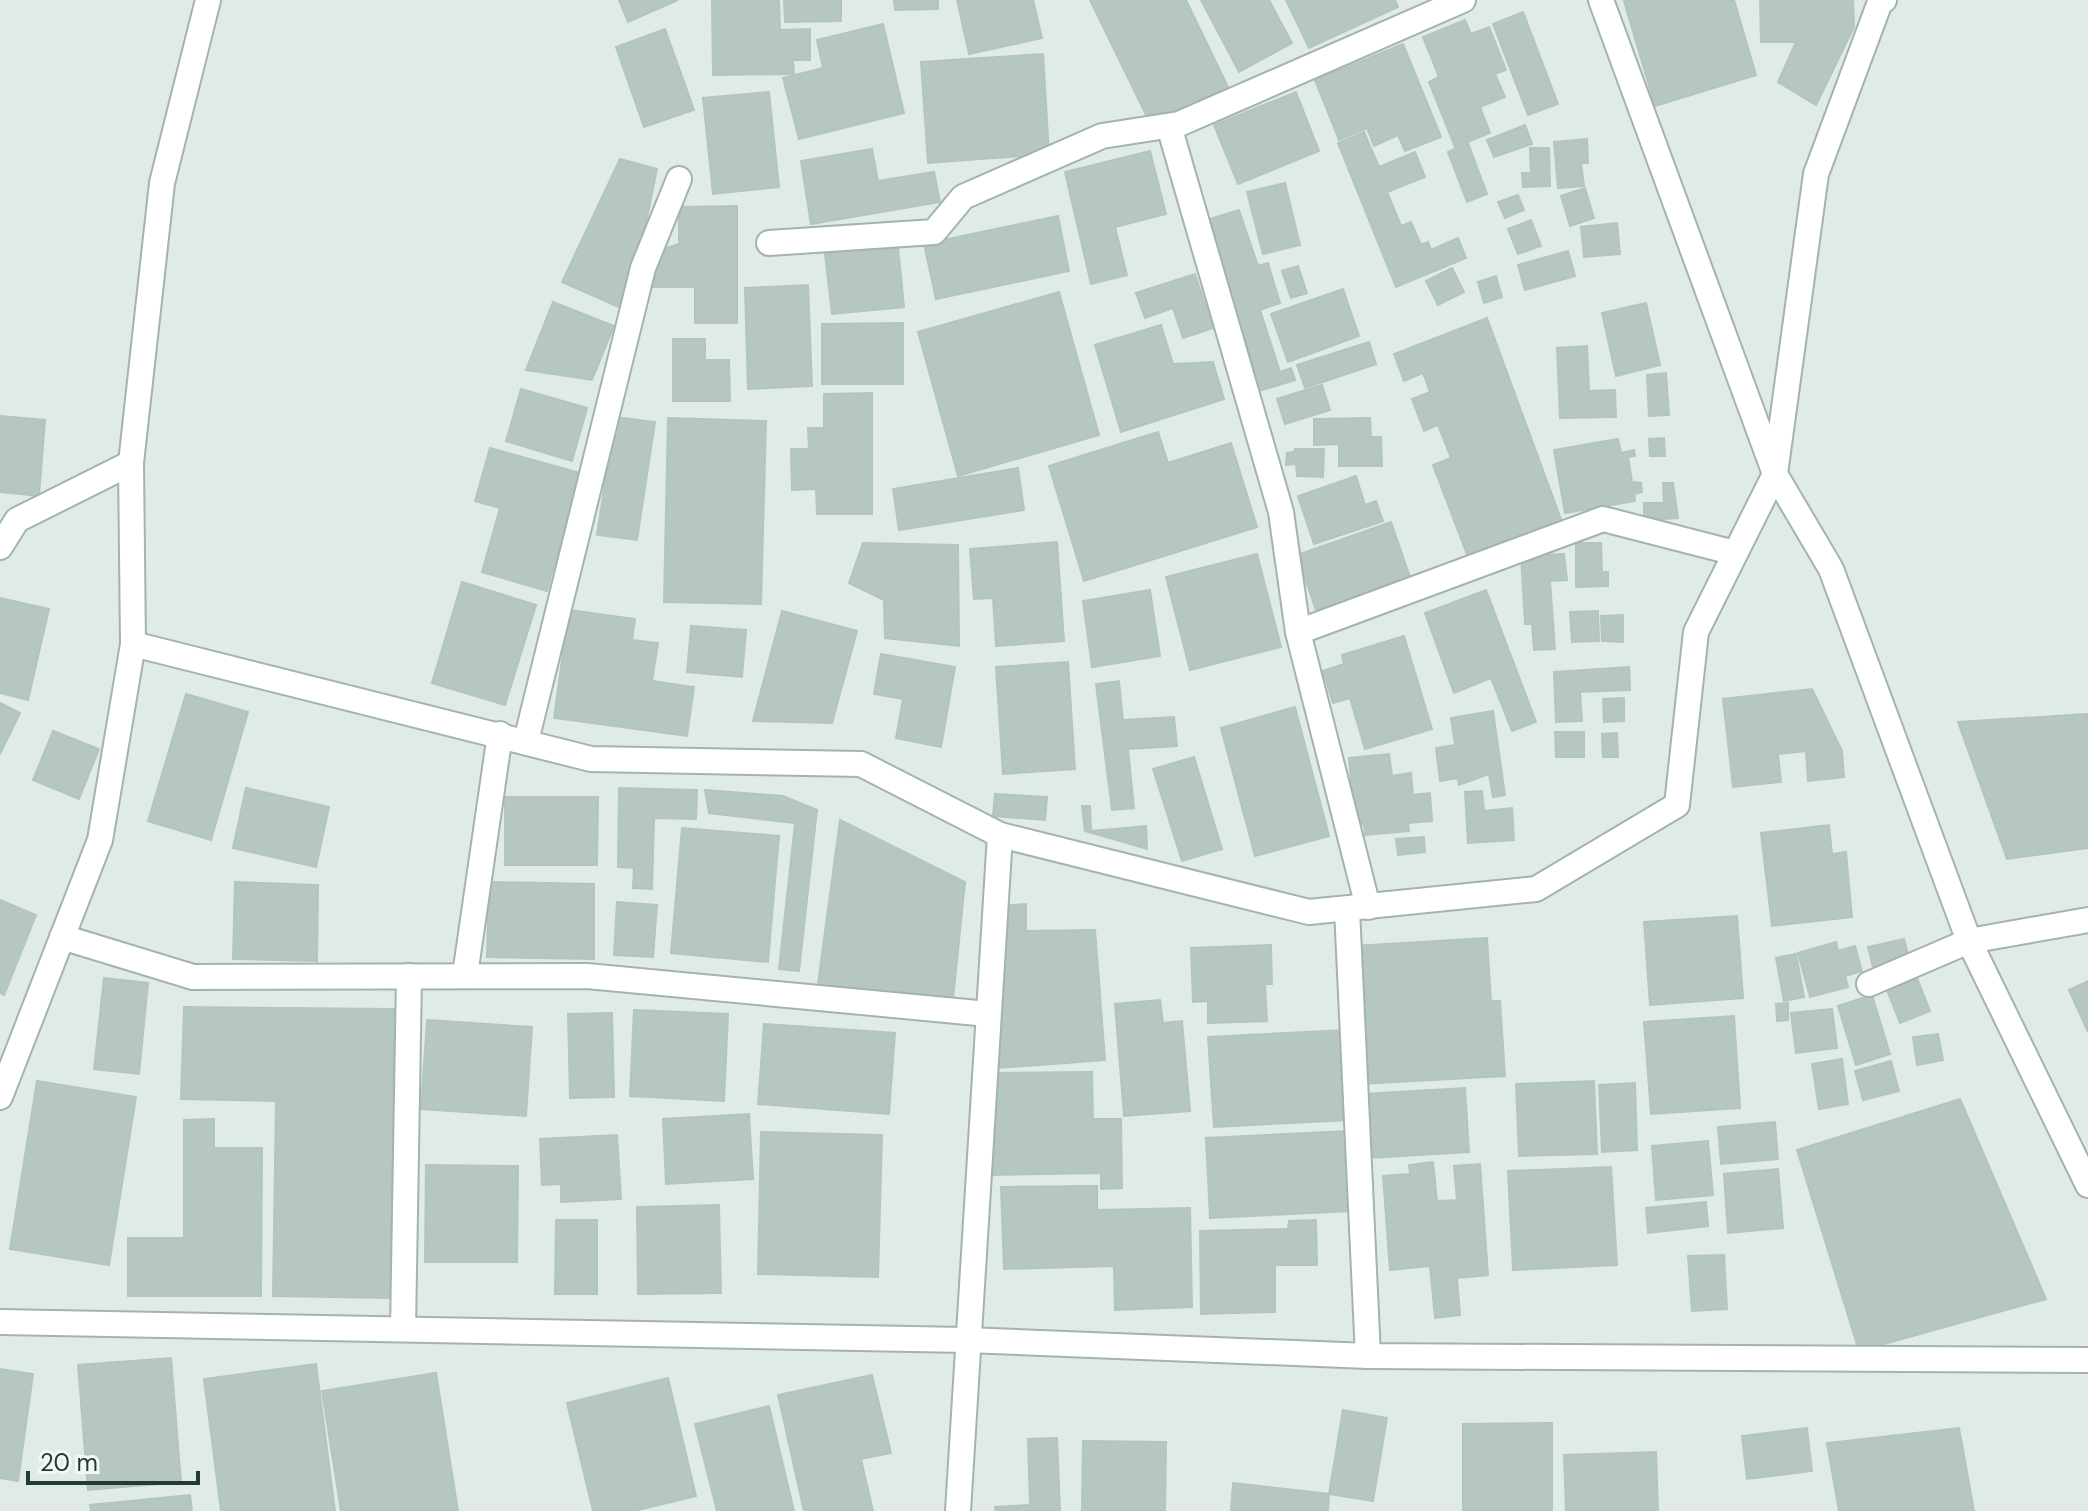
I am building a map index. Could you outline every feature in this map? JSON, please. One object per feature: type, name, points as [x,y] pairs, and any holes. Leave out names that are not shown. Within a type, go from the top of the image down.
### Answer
[{"type":"street","points":[[0,1097],[6,1064],[62,937],[100,840],[133,644],[131,463],[162,183],[208,0]]},
{"type":"street","points":[[769,243],[934,232],[963,197],[1102,136],[1169,126],[1463,0]]},
{"type":"street","points":[[1601,0],[1775,474],[1831,569],[1969,941],[2088,1185]]},
{"type":"street","points":[[133,644],[591,759],[861,764],[1000,835],[1309,912],[1536,889],[1677,805],[1696,632],[1775,474],[1816,174],[1880,2],[1884,0]]},
{"type":"street","points":[[1169,126],[1281,512],[1298,632],[1357,908],[1368,1356]]},
{"type":"street","points":[[526,741],[643,268],[679,179]]},
{"type":"street","points":[[0,547],[17,520],[131,463]]},
{"type":"street","points":[[1298,632],[1603,519],[1735,553]]},
{"type":"street","points":[[465,975],[500,734]]},
{"type":"street","points":[[958,1511],[966,1340],[1000,835]]},
{"type":"street","points":[[1869,984],[1969,941],[2088,920]]},
{"type":"street","points":[[62,937],[193,977],[587,976],[988,1014]]},
{"type":"street","points":[[403,1329],[409,976]]},
{"type":"street","points":[[0,1322],[966,1340],[1368,1356],[2088,1360]]},
{"type":"building","points":[[619,0],[678,0],[628,22]]},
{"type":"building","points":[[779,0],[780,30],[810,29],[810,60],[793,60],[794,74],[713,75],[712,1]]},
{"type":"building","points":[[784,0],[841,0],[841,21],[785,22]]},
{"type":"building","points":[[894,0],[938,0],[938,9],[895,10]]},
{"type":"building","points":[[957,0],[1033,0],[1042,38],[969,54]]},
{"type":"building","points":[[1090,0],[1186,0],[1228,87],[1151,125]]},
{"type":"building","points":[[1201,0],[1269,0],[1292,43],[1239,72]]},
{"type":"building","points":[[1286,0],[1395,0],[1398,7],[1309,48]]},
{"type":"building","points":[[1734,0],[1756,75],[1655,106],[1624,1]]},
{"type":"building","points":[[1760,0],[1853,0],[1854,27],[1816,105],[1778,82],[1796,42],[1761,42]]},
{"type":"building","points":[[1523,12],[1558,104],[1528,115],[1493,24]]},
{"type":"building","points":[[1465,20],[1471,34],[1489,27],[1506,70],[1495,74],[1505,97],[1480,107],[1490,133],[1455,147],[1429,82],[1439,77],[1423,37]]},
{"type":"building","points":[[883,24],[904,113],[799,139],[783,78],[823,68],[817,40]]},
{"type":"building","points":[[665,29],[694,110],[644,127],[616,47]]},
{"type":"building","points":[[1403,44],[1441,137],[1405,151],[1398,135],[1374,146],[1367,128],[1339,140],[1315,80]]},
{"type":"building","points":[[1043,54],[1049,154],[928,163],[921,62]]},
{"type":"building","points":[[769,92],[779,187],[713,194],[703,98]]},
{"type":"building","points":[[1296,92],[1319,151],[1238,184],[1214,125]]},
{"type":"building","points":[[1525,125],[1532,144],[1494,157],[1487,140]]},
{"type":"building","points":[[1364,132],[1379,167],[1415,152],[1425,177],[1387,192],[1401,226],[1411,222],[1421,245],[1428,242],[1431,250],[1458,238],[1466,258],[1396,287],[1338,143]]},
{"type":"building","points":[[1587,139],[1588,163],[1581,163],[1584,186],[1558,188],[1554,142]]},
{"type":"building","points":[[1468,143],[1487,194],[1467,202],[1448,152]]},
{"type":"building","points":[[1530,148],[1549,148],[1550,186],[1523,187],[1522,173],[1531,173]]},
{"type":"building","points":[[872,149],[878,181],[934,172],[940,202],[811,224],[801,161]]},
{"type":"building","points":[[1150,151],[1166,214],[1115,227],[1127,275],[1091,284],[1065,172]]},
{"type":"building","points":[[620,159],[657,169],[628,311],[562,282]]},
{"type":"building","points":[[1285,183],[1300,245],[1263,254],[1247,192]]},
{"type":"building","points":[[1585,188],[1594,218],[1570,226],[1561,196]]},
{"type":"building","points":[[1518,195],[1524,210],[1505,218],[1498,202]]},
{"type":"building","points":[[737,206],[737,323],[695,323],[695,287],[652,287],[652,253],[679,244],[679,207]]},
{"type":"building","points":[[1239,210],[1258,266],[1268,263],[1280,303],[1260,310],[1280,372],[1291,368],[1295,380],[1259,391],[1204,221]]},
{"type":"building","points":[[1058,216],[1069,271],[936,299],[924,244]]},
{"type":"building","points":[[1531,220],[1541,246],[1518,254],[1508,229]]},
{"type":"building","points":[[1617,223],[1620,254],[1584,257],[1581,227]]},
{"type":"building","points":[[898,247],[904,307],[832,314],[825,254]]},
{"type":"building","points":[[1568,251],[1575,276],[1525,290],[1518,265]]},
{"type":"building","points":[[1298,266],[1307,293],[1291,298],[1282,271]]},
{"type":"building","points":[[1452,268],[1464,292],[1438,305],[1426,281]]},
{"type":"building","points":[[1195,274],[1213,328],[1183,338],[1173,308],[1145,318],[1136,293]]},
{"type":"building","points":[[1496,276],[1502,297],[1484,303],[1478,282]]},
{"type":"building","points":[[808,285],[812,386],[748,389],[745,288]]},
{"type":"building","points":[[1343,289],[1359,336],[1288,362],[1271,314]]},
{"type":"building","points":[[1059,292],[1099,435],[958,476],[918,332]]},
{"type":"building","points":[[553,302],[614,326],[592,380],[526,370]]},
{"type":"building","points":[[1646,303],[1660,365],[1616,376],[1602,313]]},
{"type":"building","points":[[1487,318],[1562,522],[1468,557],[1433,465],[1451,458],[1438,425],[1424,431],[1412,399],[1430,392],[1423,373],[1404,381],[1394,354]]},
{"type":"building","points":[[903,323],[903,384],[822,384],[822,324]]},
{"type":"building","points":[[1161,325],[1173,364],[1213,362],[1224,399],[1121,432],[1095,345]]},
{"type":"building","points":[[673,339],[705,339],[705,360],[729,360],[730,401],[673,401]]},
{"type":"building","points":[[1369,342],[1376,364],[1305,388],[1297,365]]},
{"type":"building","points":[[1587,346],[1589,391],[1615,390],[1616,417],[1560,418],[1557,348]]},
{"type":"building","points":[[1666,373],[1669,415],[1649,416],[1647,375]]},
{"type":"building","points":[[1322,385],[1330,410],[1285,424],[1277,399]]},
{"type":"building","points":[[521,389],[587,408],[572,461],[506,441]]},
{"type":"building","points":[[872,393],[872,514],[817,514],[816,489],[792,490],[791,449],[809,449],[808,428],[824,428],[824,394]]},
{"type":"building","points":[[0,416],[45,420],[39,496],[0,492]]},
{"type":"building","points":[[615,417],[655,422],[637,540],[597,535]]},
{"type":"building","points":[[668,418],[766,421],[761,604],[664,602]]},
{"type":"building","points":[[1370,418],[1371,437],[1381,437],[1382,466],[1339,466],[1339,444],[1314,445],[1314,419]]},
{"type":"building","points":[[1158,432],[1168,463],[1231,443],[1257,527],[1084,581],[1049,466]]},
{"type":"building","points":[[1664,438],[1665,456],[1650,456],[1649,439]]},
{"type":"building","points":[[1618,439],[1621,453],[1634,450],[1635,456],[1628,457],[1632,482],[1641,483],[1642,492],[1634,494],[1635,501],[1565,513],[1554,450]]},
{"type":"building","points":[[490,448],[580,473],[547,591],[482,572],[500,508],[475,501]]},
{"type":"building","points":[[1295,449],[1324,449],[1323,477],[1297,476],[1296,464],[1286,465],[1287,453]]},
{"type":"building","points":[[1018,468],[1024,510],[899,530],[893,489]]},
{"type":"building","points":[[1356,476],[1365,505],[1376,501],[1383,521],[1314,544],[1298,496]]},
{"type":"building","points":[[1663,483],[1673,483],[1678,518],[1644,520],[1644,503],[1664,503]]},
{"type":"building","points":[[1391,522],[1411,580],[1317,613],[1297,555]]},
{"type":"building","points":[[1057,542],[1064,641],[996,646],[993,598],[974,599],[970,549]]},
{"type":"building","points":[[863,543],[958,545],[959,646],[885,638],[884,600],[849,583]]},
{"type":"building","points":[[1576,543],[1601,543],[1602,572],[1608,572],[1608,586],[1576,587]]},
{"type":"building","points":[[1257,554],[1281,647],[1190,670],[1166,577]]},
{"type":"building","points":[[1564,554],[1567,580],[1550,581],[1555,649],[1534,650],[1532,624],[1525,624],[1521,556]]},
{"type":"building","points":[[462,582],[536,605],[505,705],[432,683]]},
{"type":"building","points":[[1150,590],[1160,656],[1092,667],[1083,601]]},
{"type":"building","points":[[1486,590],[1536,722],[1512,731],[1491,678],[1454,693],[1425,613]]},
{"type":"building","points":[[0,598],[49,609],[28,700],[0,693]]},
{"type":"building","points":[[569,610],[635,619],[632,640],[658,643],[652,681],[694,687],[687,736],[554,718]]},
{"type":"building","points":[[782,611],[857,631],[832,723],[753,721]]},
{"type":"building","points":[[1598,611],[1599,641],[1572,642],[1570,612]]},
{"type":"building","points":[[1623,615],[1623,642],[1602,641],[1601,616]]},
{"type":"building","points":[[691,626],[746,630],[742,677],[687,672]]},
{"type":"building","points":[[1404,636],[1432,729],[1365,749],[1350,698],[1333,703],[1323,671],[1344,664],[1342,655]]},
{"type":"building","points":[[881,654],[955,667],[941,747],[896,738],[903,699],[874,694]]},
{"type":"building","points":[[1068,662],[1075,769],[1003,774],[996,667]]},
{"type":"building","points":[[1629,667],[1630,690],[1580,692],[1582,721],[1556,722],[1554,672]]},
{"type":"building","points":[[1119,681],[1123,720],[1174,717],[1177,746],[1128,749],[1134,808],[1112,810],[1096,684]]},
{"type":"building","points":[[1812,689],[1842,751],[1844,777],[1808,781],[1806,751],[1778,754],[1781,782],[1733,787],[1723,699]]},
{"type":"building","points":[[186,694],[248,712],[211,840],[148,821]]},
{"type":"building","points":[[1624,698],[1624,721],[1604,722],[1603,699]]},
{"type":"building","points":[[0,703],[20,713],[0,754]]},
{"type":"building","points":[[1295,707],[1329,836],[1255,856],[1221,728]]},
{"type":"building","points":[[1493,711],[1505,795],[1493,797],[1489,774],[1459,785],[1458,778],[1440,781],[1436,748],[1455,745],[1451,718]]},
{"type":"building","points":[[2088,714],[2088,848],[2007,859],[1958,722]]},
{"type":"building","points":[[53,731],[99,749],[79,799],[33,780]]},
{"type":"building","points":[[1555,732],[1584,732],[1584,757],[1556,757]]},
{"type":"building","points":[[1617,733],[1618,757],[1603,757],[1602,734]]},
{"type":"building","points":[[1389,754],[1392,776],[1411,773],[1413,795],[1430,793],[1432,821],[1408,823],[1409,831],[1365,835],[1364,824],[1355,825],[1349,758]]},
{"type":"building","points":[[1194,757],[1222,849],[1182,861],[1153,769]]},
{"type":"building","points":[[246,788],[329,807],[316,867],[233,848]]},
{"type":"building","points":[[619,788],[697,790],[696,819],[654,818],[652,889],[633,888],[634,868],[618,867]]},
{"type":"building","points":[[705,790],[783,796],[817,810],[799,971],[779,969],[795,823],[709,813]]},
{"type":"building","points":[[1482,791],[1484,811],[1512,808],[1514,840],[1468,843],[1465,792]]},
{"type":"building","points":[[995,794],[1047,797],[1045,820],[993,816]]},
{"type":"building","points":[[505,797],[598,797],[597,865],[505,865]]},
{"type":"building","points":[[1082,806],[1090,806],[1091,831],[1146,826],[1147,849],[1085,831]]},
{"type":"building","points":[[840,820],[965,882],[953,999],[818,984]]},
{"type":"building","points":[[1829,825],[1832,854],[1846,852],[1852,917],[1772,926],[1761,833]]},
{"type":"building","points":[[682,828],[779,836],[768,962],[671,953]]},
{"type":"building","points":[[1424,837],[1425,852],[1398,855],[1396,839]]},
{"type":"building","points":[[235,882],[318,885],[317,961],[233,959]]},
{"type":"building","points":[[489,882],[594,884],[594,959],[487,957]]},
{"type":"building","points":[[0,900],[36,915],[4,995],[0,993]]},
{"type":"building","points":[[617,902],[657,905],[653,957],[614,955]]},
{"type":"building","points":[[1026,904],[1026,931],[1095,930],[1105,1060],[998,1068],[1002,906]]},
{"type":"building","points":[[1737,916],[1743,998],[1650,1005],[1644,922]]},
{"type":"building","points":[[1487,938],[1491,1001],[1500,1001],[1505,1076],[1361,1084],[1354,946]]},
{"type":"building","points":[[1904,939],[1910,962],[1874,971],[1868,947]]},
{"type":"building","points":[[1836,942],[1838,951],[1855,946],[1862,971],[1845,976],[1848,987],[1810,997],[1798,953]]},
{"type":"building","points":[[1271,945],[1272,984],[1265,984],[1267,1021],[1208,1023],[1208,1001],[1193,1002],[1191,948]]},
{"type":"building","points":[[1796,954],[1804,997],[1784,1001],[1776,958]]},
{"type":"building","points":[[104,978],[148,983],[139,1074],[94,1069]]},
{"type":"building","points":[[1917,978],[1930,1011],[1900,1023],[1887,990]]},
{"type":"building","points":[[2088,981],[2088,1032],[2069,990]]},
{"type":"building","points":[[1872,995],[1890,1054],[1856,1065],[1838,1006]]},
{"type":"building","points":[[1160,1000],[1163,1023],[1182,1021],[1190,1111],[1124,1116],[1115,1004]]},
{"type":"building","points":[[1788,1003],[1788,1020],[1777,1021],[1776,1004]]},
{"type":"building","points":[[184,1007],[394,1009],[390,1298],[273,1296],[276,1101],[181,1099]]},
{"type":"building","points":[[1832,1009],[1837,1048],[1796,1053],[1791,1013]]},
{"type":"building","points":[[634,1010],[728,1014],[724,1101],[630,1096]]},
{"type":"building","points":[[612,1013],[614,1097],[570,1098],[568,1014]]},
{"type":"building","points":[[1734,1016],[1740,1108],[1651,1114],[1644,1022]]},
{"type":"building","points":[[427,1020],[532,1027],[526,1116],[421,1109]]},
{"type":"building","points":[[764,1024],[895,1033],[889,1114],[758,1104]]},
{"type":"building","points":[[1346,1030],[1350,1120],[1214,1127],[1208,1037]]},
{"type":"building","points":[[1938,1034],[1943,1060],[1917,1065],[1913,1037]]},
{"type":"building","points":[[1842,1059],[1848,1104],[1819,1109],[1812,1064]]},
{"type":"building","points":[[1891,1061],[1899,1091],[1863,1100],[1855,1071]]},
{"type":"building","points":[[1092,1072],[1093,1119],[1121,1119],[1122,1188],[1101,1189],[1101,1173],[993,1175],[991,1073]]},
{"type":"building","points":[[37,1081],[136,1097],[109,1265],[10,1249]]},
{"type":"building","points":[[1594,1081],[1597,1154],[1519,1156],[1516,1084]]},
{"type":"building","points":[[1635,1083],[1637,1150],[1602,1152],[1599,1085]]},
{"type":"building","points":[[1465,1088],[1469,1152],[1368,1158],[1364,1094]]},
{"type":"building","points":[[1960,1099],[2046,1299],[1859,1351],[1797,1150]]},
{"type":"building","points":[[749,1114],[753,1179],[666,1184],[663,1119]]},
{"type":"building","points":[[214,1119],[214,1148],[262,1148],[261,1296],[128,1296],[128,1238],[184,1238],[184,1120]]},
{"type":"building","points":[[1775,1122],[1778,1159],[1721,1164],[1718,1127]]},
{"type":"building","points":[[1348,1131],[1351,1211],[1210,1218],[1206,1138]]},
{"type":"building","points":[[761,1132],[882,1135],[878,1277],[758,1274]]},
{"type":"building","points":[[617,1135],[621,1199],[561,1202],[561,1184],[542,1185],[540,1139]]},
{"type":"building","points":[[1708,1141],[1713,1195],[1656,1200],[1652,1146]]},
{"type":"building","points":[[1433,1162],[1437,1201],[1457,1200],[1454,1166],[1480,1164],[1488,1275],[1457,1278],[1460,1315],[1435,1318],[1430,1266],[1390,1270],[1383,1176],[1410,1174],[1409,1165]]},
{"type":"building","points":[[426,1165],[518,1166],[517,1262],[425,1262]]},
{"type":"building","points":[[1611,1167],[1617,1265],[1513,1270],[1508,1171]]},
{"type":"building","points":[[1778,1169],[1783,1228],[1728,1233],[1724,1174]]},
{"type":"building","points":[[1097,1186],[1097,1210],[1190,1208],[1192,1307],[1115,1310],[1114,1266],[1004,1269],[1001,1187]]},
{"type":"building","points":[[1706,1202],[1708,1226],[1648,1233],[1646,1208]]},
{"type":"building","points":[[719,1205],[721,1293],[638,1294],[637,1207]]},
{"type":"building","points":[[556,1220],[597,1220],[597,1294],[555,1294]]},
{"type":"building","points":[[1316,1220],[1317,1265],[1275,1265],[1275,1312],[1201,1314],[1200,1231],[1288,1229],[1289,1221]]},
{"type":"building","points":[[1724,1255],[1727,1309],[1692,1311],[1688,1256]]},
{"type":"building","points":[[171,1358],[181,1482],[88,1490],[78,1365]]},
{"type":"building","points":[[316,1364],[335,1511],[221,1511],[204,1379]]},
{"type":"building","points":[[0,1369],[33,1374],[18,1481],[0,1478]]},
{"type":"building","points":[[436,1373],[458,1511],[341,1511],[322,1391]]},
{"type":"building","points":[[872,1375],[891,1453],[861,1459],[873,1511],[804,1511],[778,1395]]},
{"type":"building","points":[[668,1378],[696,1496],[634,1511],[593,1511],[567,1403]]},
{"type":"building","points":[[769,1406],[794,1511],[717,1511],[695,1424]]},
{"type":"building","points":[[1343,1410],[1387,1418],[1373,1501],[1329,1494]]},
{"type":"building","points":[[1552,1423],[1552,1511],[1463,1511],[1463,1424]]},
{"type":"building","points":[[1807,1428],[1812,1471],[1747,1479],[1742,1436]]},
{"type":"building","points":[[1959,1428],[1974,1511],[1839,1511],[1827,1443]]},
{"type":"building","points":[[1057,1438],[1060,1511],[996,1511],[995,1507],[1030,1505],[1028,1439]]},
{"type":"building","points":[[1083,1441],[1166,1442],[1165,1511],[1082,1511]]},
{"type":"building","points":[[1656,1452],[1658,1511],[1566,1511],[1564,1455]]},
{"type":"building","points":[[1233,1483],[1329,1494],[1328,1511],[1231,1511]]},
{"type":"building","points":[[190,1495],[192,1511],[91,1511],[90,1505]]}]
